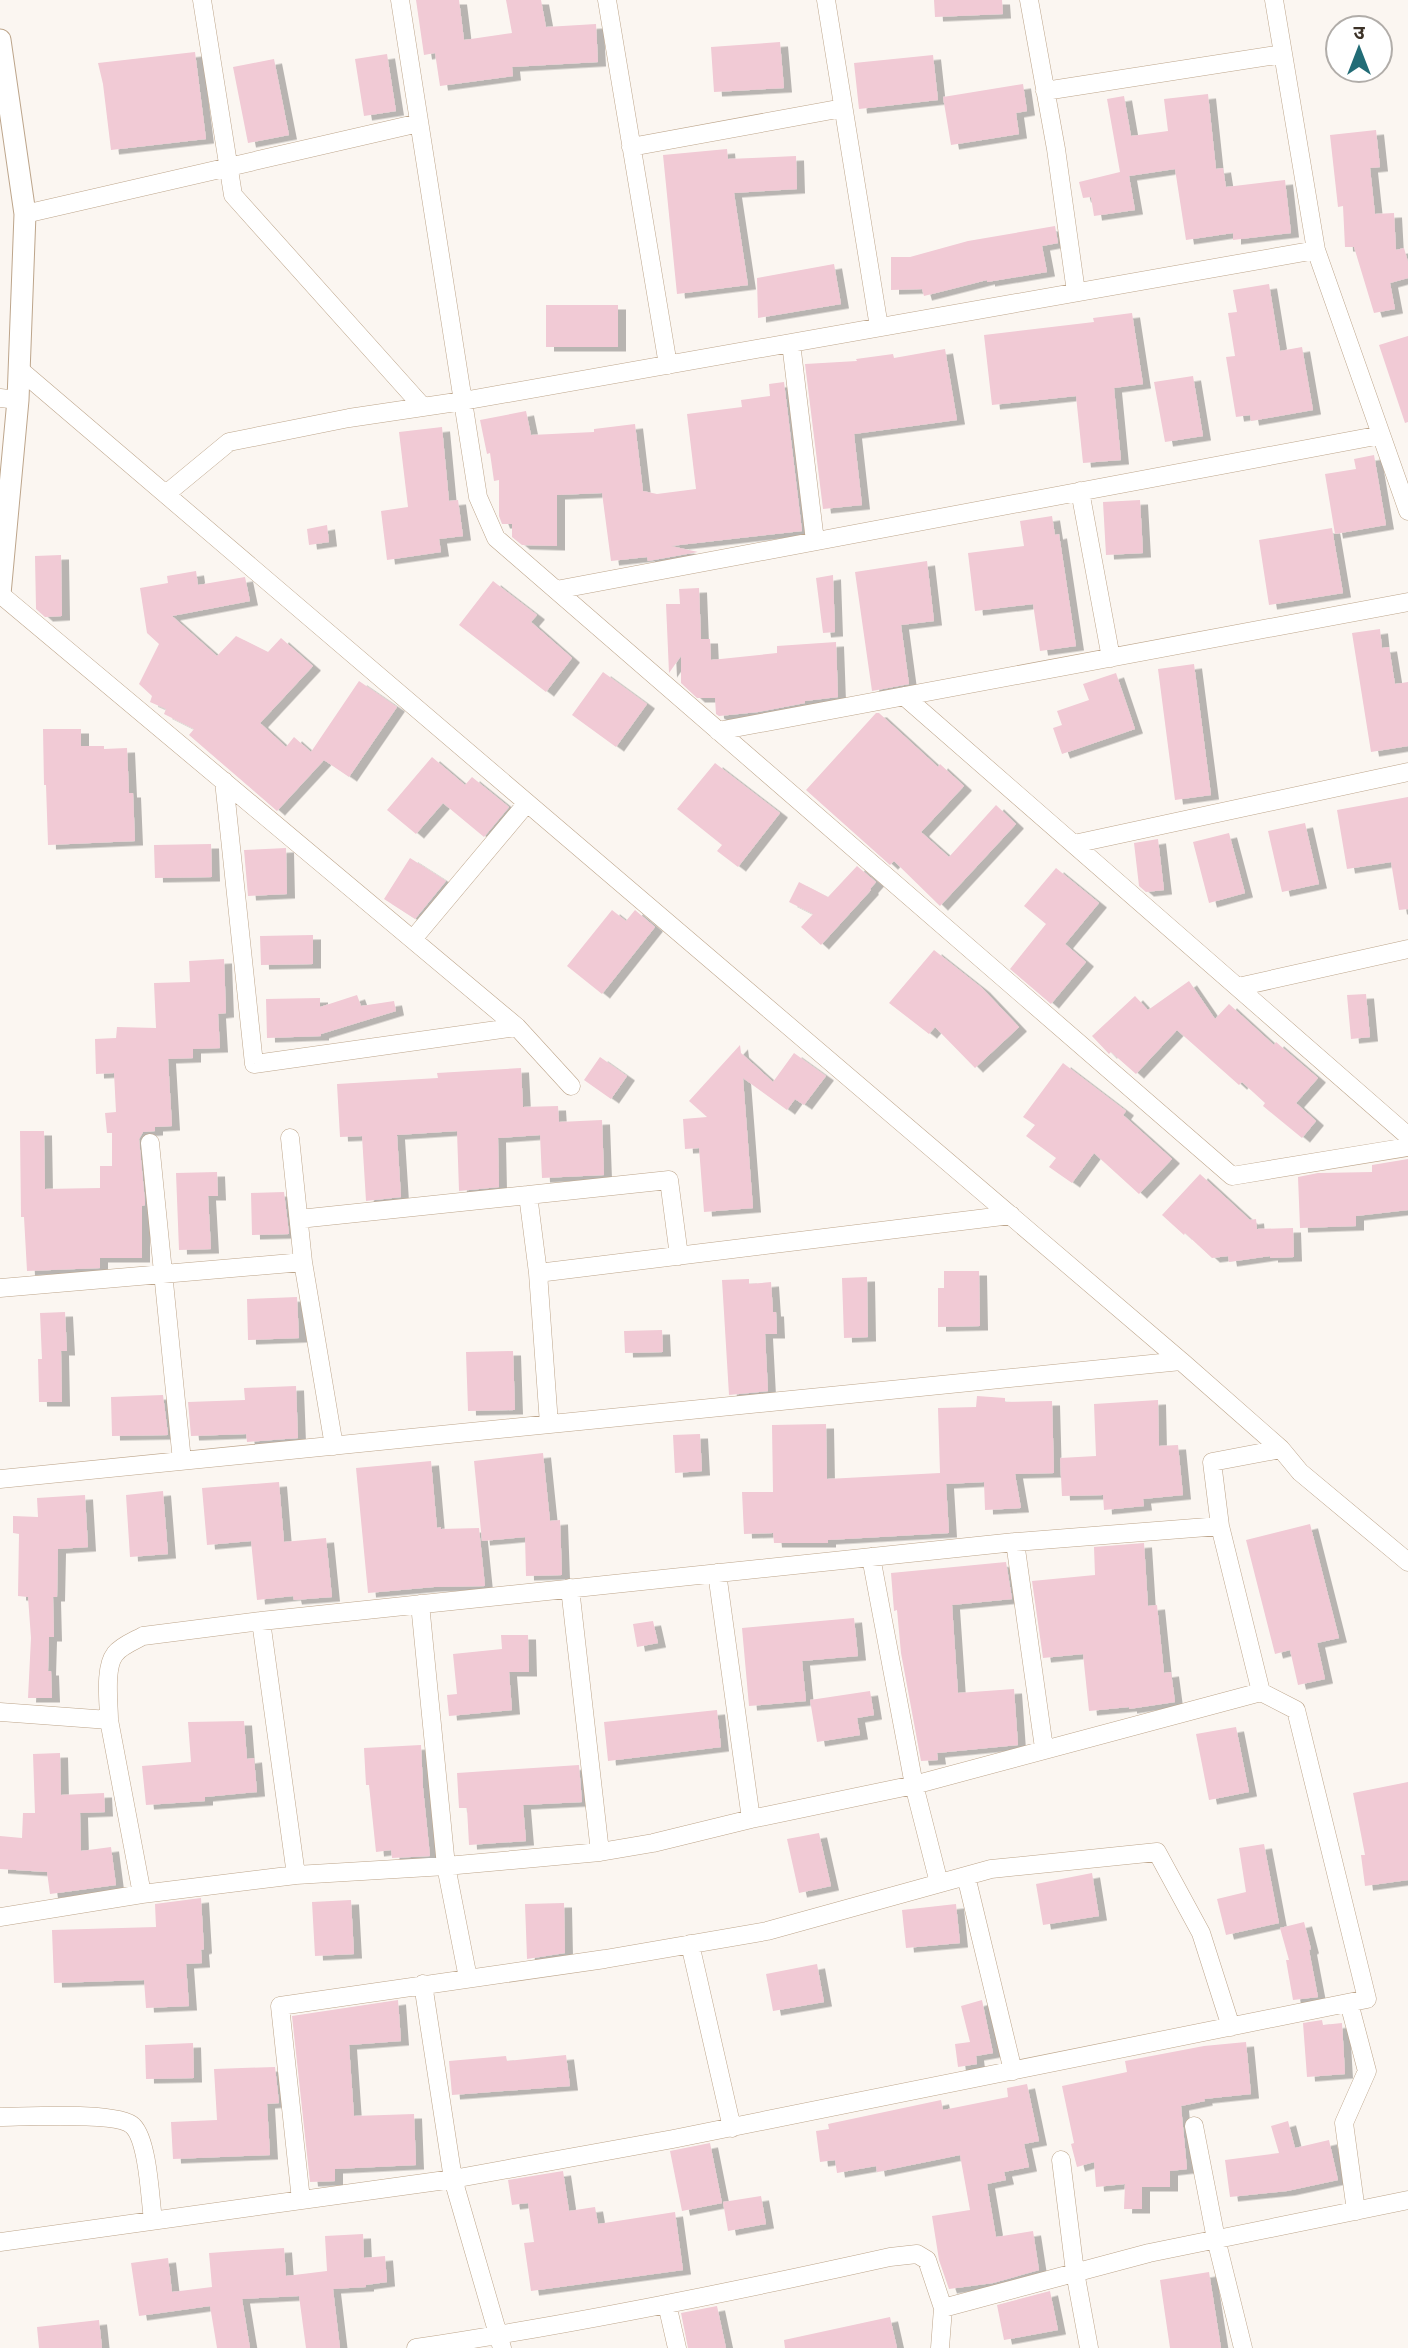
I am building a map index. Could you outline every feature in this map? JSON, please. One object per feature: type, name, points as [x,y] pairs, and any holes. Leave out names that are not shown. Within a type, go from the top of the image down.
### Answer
[{"type":"street","points":[[202,0],[233,195],[423,407]]},
{"type":"street","points":[[400,0],[478,497],[496,538],[1232,1176],[1408,1147]]},
{"type":"street","points":[[607,0],[668,365]]},
{"type":"street","points":[[826,0],[879,327]]},
{"type":"street","points":[[1029,0],[1076,292]]},
{"type":"street","points":[[1274,0],[1316,250],[1408,511]]},
{"type":"street","points":[[0,40],[25,214],[19,369],[9,399],[0,594],[517,1027],[571,1086]]},
{"type":"street","points":[[1045,91],[1283,54]]},
{"type":"street","points":[[631,147],[843,108]]},
{"type":"street","points":[[25,214],[419,122]]},
{"type":"street","points":[[166,494],[229,442],[349,418],[463,401],[1316,250]]},
{"type":"street","points":[[790,343],[815,541]]},
{"type":"street","points":[[19,369],[1181,1361],[1281,1449],[1300,1472],[1408,1562]]},
{"type":"street","points":[[556,590],[1381,435]]},
{"type":"street","points":[[1080,491],[1111,658]]},
{"type":"street","points":[[718,731],[1408,602]]},
{"type":"street","points":[[904,696],[1408,1136]]},
{"type":"street","points":[[1074,844],[1408,772]]},
{"type":"street","points":[[224,781],[254,1064],[517,1027]]},
{"type":"street","points":[[413,939],[527,803]]},
{"type":"street","points":[[1238,987],[1408,949]]},
{"type":"street","points":[[290,1138],[303,1262],[334,1446]]},
{"type":"street","points":[[150,1143],[181,1461]]},
{"type":"street","points":[[299,1219],[669,1180],[679,1256]]},
{"type":"street","points":[[528,1195],[538,1273],[549,1424]]},
{"type":"street","points":[[538,1273],[1011,1215]]},
{"type":"street","points":[[0,1288],[303,1262]]},
{"type":"street","points":[[0,1479],[1181,1361]]},
{"type":"street","points":[[1261,1692],[1220,1526],[1212,1462],[1281,1449]]},
{"type":"street","points":[[142,1894],[109,1720],[109,1674],[114,1654],[143,1636],[261,1621],[1015,1542],[1220,1526]]},
{"type":"street","points":[[1015,1542],[1044,1748]]},
{"type":"street","points":[[871,1557],[914,1785],[939,1884]]},
{"type":"street","points":[[717,1573],[751,1819]]},
{"type":"street","points":[[570,1588],[600,1852]]},
{"type":"street","points":[[420,1605],[446,1866],[468,1978]]},
{"type":"street","points":[[261,1621],[296,1875]]},
{"type":"street","points":[[0,1917],[142,1894],[296,1875],[446,1866],[600,1852],[653,1843],[751,1819],[914,1785],[1261,1692],[1296,1710],[1367,1999],[732,2128],[453,2179],[0,2242]]},
{"type":"street","points":[[0,1712],[109,1720]]},
{"type":"street","points":[[301,2200],[280,2006],[605,1959],[767,1931],[991,1869],[1157,1852],[1200,1933],[1231,2027]]},
{"type":"street","points":[[966,1876],[1013,2071]]},
{"type":"street","points":[[690,1944],[732,2128]]},
{"type":"street","points":[[423,1984],[453,2179],[500,2342]]},
{"type":"street","points":[[1349,2003],[1367,2071],[1344,2123],[1356,2211]]},
{"type":"street","points":[[0,2117],[113,2117],[132,2124],[138,2132],[143,2152],[153,2220]]},
{"type":"street","points":[[1194,2126],[1216,2239],[1243,2348]]},
{"type":"street","points":[[1061,2160],[1075,2272],[1089,2348]]},
{"type":"street","points":[[943,2308],[1075,2272],[1216,2239],[1408,2200]]},
{"type":"street","points":[[416,2348],[500,2342],[667,2304],[890,2257],[917,2254],[927,2260],[943,2308],[940,2348]]},
{"type":"street","points":[[667,2304],[677,2348]]},
{"type":"building","points":[[416,0],[459,0],[464,40],[512,33],[506,0],[541,0],[546,27],[596,24],[598,62],[512,67],[513,76],[440,86],[435,53],[424,55]]},
{"type":"building","points":[[934,0],[1002,0],[1003,14],[935,17]]},
{"type":"building","points":[[780,42],[784,88],[714,92],[711,47]]},
{"type":"building","points":[[195,52],[206,139],[111,150],[98,63]]},
{"type":"building","points":[[387,54],[396,111],[364,116],[355,59]]},
{"type":"building","points":[[933,55],[938,100],[859,109],[854,63]]},
{"type":"building","points":[[274,59],[289,135],[248,143],[233,67]]},
{"type":"building","points":[[1023,84],[1027,111],[1016,113],[1019,134],[951,145],[943,97]]},
{"type":"building","points":[[1208,94],[1216,169],[1223,168],[1226,187],[1285,180],[1291,233],[1233,240],[1233,233],[1186,240],[1175,169],[1129,176],[1135,210],[1094,216],[1091,197],[1083,198],[1079,182],[1120,172],[1107,99],[1124,96],[1131,136],[1168,131],[1164,99]]},
{"type":"building","points":[[1376,130],[1380,167],[1370,168],[1375,214],[1394,213],[1396,250],[1404,248],[1408,262],[1408,278],[1390,283],[1395,309],[1374,313],[1354,247],[1345,247],[1343,206],[1338,207],[1330,135]]},
{"type":"building","points":[[727,149],[728,159],[796,156],[797,189],[734,193],[748,285],[677,294],[663,155]]},
{"type":"building","points":[[1055,226],[1058,243],[1042,246],[1047,272],[987,280],[924,296],[922,289],[891,290],[891,257],[910,257],[968,241]]},
{"type":"building","points":[[834,264],[841,304],[758,318],[757,278]]},
{"type":"building","points":[[1269,284],[1280,351],[1302,347],[1313,410],[1251,421],[1250,415],[1236,417],[1226,357],[1235,356],[1228,313],[1237,312],[1233,290]]},
{"type":"building","points":[[546,305],[618,305],[618,347],[546,347]]},
{"type":"building","points":[[1132,313],[1143,384],[1114,388],[1121,460],[1083,463],[1076,396],[992,405],[984,335],[1094,322],[1093,318]]},
{"type":"building","points":[[1408,336],[1408,422],[1405,423],[1379,345]]},
{"type":"building","points":[[945,349],[957,420],[854,434],[862,505],[823,509],[805,364],[857,361],[856,359],[893,354],[894,358]]},
{"type":"building","points":[[1193,376],[1203,436],[1165,442],[1154,382]]},
{"type":"building","points":[[784,382],[802,531],[671,546],[698,552],[648,561],[647,557],[611,561],[602,493],[557,495],[557,546],[522,545],[512,537],[512,524],[502,524],[499,516],[499,480],[494,481],[490,453],[487,454],[480,420],[526,411],[531,435],[594,432],[594,429],[635,424],[643,491],[657,494],[696,489],[687,414],[742,407],[741,400],[770,396],[769,384]]},
{"type":"building","points":[[442,427],[449,501],[458,500],[463,536],[439,539],[441,552],[387,560],[381,511],[408,507],[399,432]]},
{"type":"building","points":[[1374,455],[1386,525],[1335,534],[1325,474],[1356,469],[1354,459]]},
{"type":"building","points":[[1140,500],[1143,553],[1106,555],[1103,502]]},
{"type":"building","points":[[1052,516],[1055,535],[1059,534],[1076,646],[1040,651],[1033,604],[975,611],[968,553],[1024,546],[1020,521]]},
{"type":"building","points":[[327,525],[329,542],[309,545],[307,529]]},
{"type":"building","points":[[1332,528],[1343,593],[1269,605],[1259,540]]},
{"type":"building","points":[[61,555],[62,616],[45,617],[36,609],[35,556]]},
{"type":"building","points":[[927,561],[934,621],[901,625],[909,684],[872,691],[855,572]]},
{"type":"building","points":[[196,571],[198,585],[245,577],[250,601],[172,616],[217,656],[236,636],[268,652],[281,638],[313,666],[260,723],[286,747],[294,737],[311,752],[359,681],[397,707],[349,777],[324,760],[277,811],[189,735],[194,729],[164,714],[166,709],[150,702],[152,696],[139,684],[159,644],[147,633],[140,588],[168,583],[167,576]]},
{"type":"building","points":[[833,575],[835,632],[823,633],[816,578]]},
{"type":"building","points":[[493,581],[537,615],[531,622],[572,658],[546,692],[459,625]]},
{"type":"building","points":[[699,588],[701,639],[710,639],[711,660],[777,653],[777,646],[836,642],[838,697],[805,701],[758,712],[719,716],[716,714],[715,698],[697,698],[681,683],[681,656],[669,673],[666,604],[680,604],[679,589]]},
{"type":"building","points":[[1380,629],[1382,648],[1389,647],[1395,684],[1408,682],[1408,746],[1371,752],[1352,633]]},
{"type":"building","points":[[1194,664],[1211,795],[1175,800],[1158,669]]},
{"type":"building","points":[[603,672],[647,704],[616,747],[572,715]]},
{"type":"building","points":[[1116,673],[1135,729],[1062,754],[1053,728],[1062,725],[1057,711],[1089,700],[1083,684]]},
{"type":"building","points":[[876,713],[964,786],[921,832],[949,857],[996,805],[1016,824],[940,906],[894,861],[890,865],[806,790]]},
{"type":"building","points":[[43,729],[81,729],[81,746],[127,748],[129,793],[133,793],[135,841],[48,845]]},
{"type":"building","points":[[432,757],[465,785],[472,777],[509,807],[484,837],[443,803],[416,834],[387,810]]},
{"type":"building","points":[[715,763],[780,813],[738,867],[717,851],[722,845],[677,809]]},
{"type":"building","points":[[1408,797],[1408,909],[1399,910],[1391,862],[1347,869],[1337,810]]},
{"type":"building","points":[[1305,823],[1319,884],[1282,892],[1268,831]]},
{"type":"building","points":[[1229,833],[1245,893],[1209,903],[1193,842]]},
{"type":"building","points":[[1158,839],[1164,890],[1146,892],[1139,886],[1134,843]]},
{"type":"building","points":[[211,844],[212,877],[155,878],[154,845]]},
{"type":"building","points":[[286,848],[287,894],[248,896],[244,850]]},
{"type":"building","points":[[410,858],[446,881],[415,919],[384,899]]},
{"type":"building","points":[[857,866],[876,882],[821,945],[801,927],[813,914],[789,902],[799,882],[828,897]]},
{"type":"building","points":[[1056,868],[1099,903],[1065,944],[1086,962],[1051,1004],[1010,969],[1046,924],[1024,906]]},
{"type":"building","points":[[612,910],[626,921],[635,910],[655,927],[602,994],[567,966]]},
{"type":"building","points":[[313,935],[313,964],[261,965],[260,936]]},
{"type":"building","points":[[934,950],[982,988],[1019,1027],[975,1068],[935,1027],[929,1034],[889,1003]]},
{"type":"building","points":[[224,959],[226,1013],[218,1014],[220,1048],[193,1049],[193,1058],[168,1059],[172,1126],[155,1127],[155,1131],[143,1132],[139,1139],[145,1202],[142,1206],[142,1258],[100,1258],[100,1268],[27,1271],[24,1217],[21,1217],[20,1131],[44,1131],[45,1189],[100,1188],[100,1166],[112,1166],[112,1133],[107,1133],[105,1113],[116,1112],[114,1073],[96,1074],[95,1039],[116,1038],[117,1027],[156,1028],[154,983],[190,982],[189,961]]},
{"type":"building","points":[[1189,981],[1215,1019],[1229,1004],[1274,1045],[1276,1042],[1318,1078],[1296,1103],[1316,1121],[1302,1138],[1263,1106],[1265,1103],[1242,1082],[1239,1085],[1177,1030],[1136,1074],[1111,1052],[1109,1054],[1092,1036],[1135,996],[1148,1010]]},
{"type":"building","points":[[1366,994],[1370,1037],[1351,1039],[1347,995]]},
{"type":"building","points":[[357,995],[361,1006],[394,1001],[396,1011],[321,1036],[267,1038],[266,999],[320,998],[320,1007]]},
{"type":"building","points":[[740,1045],[741,1053],[773,1082],[794,1053],[826,1076],[804,1105],[795,1099],[787,1110],[743,1078],[753,1208],[704,1212],[699,1148],[685,1149],[683,1119],[707,1117],[689,1101]]},
{"type":"building","points":[[600,1057],[627,1076],[611,1099],[584,1080]]},
{"type":"building","points":[[1063,1063],[1126,1111],[1123,1115],[1172,1159],[1139,1194],[1094,1153],[1072,1183],[1049,1167],[1056,1158],[1026,1136],[1035,1125],[1023,1117]]},
{"type":"building","points":[[521,1068],[523,1107],[558,1106],[559,1122],[602,1120],[604,1175],[542,1178],[540,1135],[498,1138],[499,1187],[459,1191],[457,1131],[397,1135],[401,1197],[366,1201],[362,1136],[340,1137],[337,1084],[438,1078],[437,1073]]},
{"type":"building","points":[[1408,1159],[1408,1210],[1356,1216],[1356,1226],[1300,1228],[1298,1177],[1318,1173],[1372,1172],[1372,1165]]},
{"type":"building","points":[[217,1172],[218,1196],[208,1196],[211,1249],[179,1250],[176,1173]]},
{"type":"building","points":[[1200,1174],[1250,1220],[1256,1219],[1257,1229],[1293,1228],[1294,1257],[1270,1256],[1229,1262],[1228,1256],[1212,1258],[1185,1233],[1184,1235],[1162,1215]]},
{"type":"building","points":[[284,1192],[289,1234],[252,1235],[251,1193]]},
{"type":"building","points":[[944,1271],[979,1271],[980,1326],[938,1327],[938,1288],[944,1288]]},
{"type":"building","points":[[867,1277],[868,1337],[844,1338],[842,1278]]},
{"type":"building","points":[[749,1279],[749,1284],[771,1282],[777,1334],[765,1334],[768,1391],[729,1395],[722,1280]]},
{"type":"building","points":[[297,1297],[299,1338],[248,1340],[247,1299]]},
{"type":"building","points":[[65,1312],[67,1351],[61,1351],[62,1402],[39,1402],[38,1359],[42,1359],[40,1313]]},
{"type":"building","points":[[662,1330],[663,1352],[625,1353],[624,1331]]},
{"type":"building","points":[[513,1351],[515,1410],[468,1411],[466,1352]]},
{"type":"building","points":[[296,1386],[298,1438],[247,1442],[246,1434],[191,1436],[188,1402],[245,1400],[244,1388]]},
{"type":"building","points":[[163,1395],[168,1435],[112,1436],[111,1397]]},
{"type":"building","points":[[977,1396],[1005,1398],[1005,1402],[1052,1401],[1054,1473],[1015,1474],[1021,1508],[985,1510],[984,1482],[946,1484],[949,1533],[828,1540],[828,1543],[774,1543],[773,1533],[744,1534],[742,1492],[773,1492],[772,1425],[826,1424],[827,1479],[940,1473],[938,1408],[976,1407]]},
{"type":"building","points":[[1158,1400],[1159,1446],[1178,1445],[1183,1495],[1143,1499],[1144,1506],[1104,1510],[1103,1495],[1062,1496],[1060,1458],[1096,1456],[1094,1404]]},
{"type":"building","points":[[700,1434],[702,1471],[675,1473],[673,1435]]},
{"type":"building","points":[[543,1453],[550,1521],[560,1520],[562,1575],[526,1576],[525,1537],[482,1541],[474,1461]]},
{"type":"building","points":[[431,1461],[437,1528],[479,1528],[485,1586],[368,1593],[356,1468]]},
{"type":"building","points":[[279,1482],[284,1542],[326,1538],[332,1597],[294,1600],[293,1596],[257,1600],[251,1541],[207,1545],[202,1488]]},
{"type":"building","points":[[163,1491],[168,1554],[130,1557],[126,1495]]},
{"type":"building","points":[[85,1495],[88,1547],[58,1549],[57,1597],[53,1597],[54,1637],[49,1637],[48,1671],[51,1671],[52,1698],[28,1698],[31,1638],[28,1597],[18,1596],[19,1534],[13,1533],[13,1516],[38,1517],[37,1498]]},
{"type":"building","points":[[1310,1524],[1339,1638],[1317,1643],[1325,1679],[1298,1685],[1290,1650],[1275,1654],[1246,1540]]},
{"type":"building","points":[[1144,1543],[1148,1606],[1157,1605],[1164,1673],[1171,1672],[1175,1702],[1129,1709],[1089,1711],[1083,1654],[1043,1658],[1032,1581],[1095,1575],[1094,1547]]},
{"type":"building","points":[[1006,1562],[1012,1599],[952,1605],[958,1693],[1014,1689],[1018,1745],[937,1753],[938,1760],[921,1761],[901,1653],[897,1610],[894,1611],[891,1573]]},
{"type":"building","points":[[854,1618],[858,1656],[802,1661],[806,1701],[749,1706],[742,1628]]},
{"type":"building","points":[[653,1621],[658,1643],[637,1647],[633,1624]]},
{"type":"building","points":[[501,1635],[528,1635],[529,1672],[509,1672],[512,1710],[449,1716],[447,1695],[457,1694],[453,1654],[502,1649]]},
{"type":"building","points":[[870,1691],[874,1715],[857,1718],[860,1735],[817,1742],[810,1700]]},
{"type":"building","points":[[717,1710],[721,1747],[608,1761],[604,1722]]},
{"type":"building","points":[[244,1721],[247,1759],[254,1758],[257,1792],[205,1797],[205,1801],[146,1805],[142,1766],[191,1762],[188,1722]]},
{"type":"building","points":[[1236,1727],[1249,1792],[1209,1800],[1196,1734]]},
{"type":"building","points":[[421,1745],[430,1856],[392,1858],[391,1850],[376,1852],[369,1785],[366,1785],[364,1748]]},
{"type":"building","points":[[60,1753],[61,1795],[104,1793],[105,1812],[80,1813],[81,1851],[111,1847],[116,1885],[50,1894],[47,1872],[0,1869],[0,1836],[22,1838],[23,1813],[35,1813],[33,1754]]},
{"type":"building","points":[[579,1765],[582,1802],[523,1805],[526,1841],[469,1845],[467,1808],[459,1808],[457,1773]]},
{"type":"building","points":[[1408,1782],[1408,1880],[1365,1886],[1361,1855],[1365,1855],[1353,1793]]},
{"type":"building","points":[[819,1833],[831,1886],[799,1893],[787,1839]]},
{"type":"building","points":[[1264,1844],[1279,1923],[1226,1935],[1217,1899],[1246,1892],[1239,1848]]},
{"type":"building","points":[[1092,1873],[1099,1916],[1043,1925],[1036,1884]]},
{"type":"building","points":[[201,1898],[204,1949],[201,1950],[202,1963],[186,1964],[189,2006],[146,2008],[144,1980],[54,1983],[52,1930],[156,1927],[155,1904]]},
{"type":"building","points":[[351,1900],[354,1954],[315,1956],[312,1902]]},
{"type":"building","points":[[564,1903],[565,1953],[527,1959],[525,1904]]},
{"type":"building","points":[[956,1904],[960,1943],[906,1948],[902,1910]]},
{"type":"building","points":[[1304,1922],[1318,1997],[1293,2000],[1286,1960],[1289,1960],[1280,1928]]},
{"type":"building","points":[[817,1964],[824,2002],[773,2011],[766,1974]]},
{"type":"building","points":[[398,2000],[401,2041],[349,2045],[354,2116],[414,2114],[416,2165],[335,2169],[335,2181],[310,2182],[292,2016]]},
{"type":"building","points":[[982,2000],[993,2053],[976,2056],[977,2064],[958,2067],[955,2044],[970,2042],[961,2006]]},
{"type":"building","points":[[1322,2020],[1323,2025],[1342,2023],[1345,2074],[1307,2077],[1303,2023]]},
{"type":"building","points":[[1246,2042],[1251,2094],[1204,2099],[1205,2101],[1181,2106],[1187,2169],[1170,2171],[1170,2187],[1142,2187],[1142,2209],[1124,2209],[1125,2184],[1096,2187],[1094,2162],[1077,2167],[1062,2086],[1127,2072],[1125,2061],[1204,2046]]},
{"type":"building","points":[[193,2043],[194,2078],[146,2079],[145,2045]]},
{"type":"building","points":[[566,2055],[570,2086],[452,2095],[449,2061],[506,2056],[507,2061]]},
{"type":"building","points":[[275,2067],[279,2103],[267,2104],[270,2155],[173,2159],[171,2122],[217,2120],[214,2069]]},
{"type":"building","points":[[1027,2084],[1039,2141],[1024,2144],[1029,2167],[1004,2172],[1006,2180],[987,2184],[996,2237],[1033,2231],[1039,2270],[993,2283],[949,2289],[939,2260],[932,2216],[970,2210],[960,2155],[877,2172],[876,2166],[837,2173],[835,2160],[820,2162],[816,2131],[829,2129],[828,2124],[941,2100],[943,2110],[1008,2097],[1007,2088]]},
{"type":"building","points":[[1288,2121],[1295,2148],[1329,2140],[1338,2180],[1287,2191],[1230,2197],[1225,2160],[1279,2153],[1271,2126]]},
{"type":"building","points":[[710,2143],[722,2203],[682,2211],[670,2151]]},
{"type":"building","points":[[563,2171],[569,2211],[595,2207],[598,2224],[675,2212],[683,2270],[531,2291],[524,2243],[534,2242],[528,2203],[512,2205],[508,2180]]},
{"type":"building","points":[[761,2196],[766,2224],[728,2231],[723,2202]]},
{"type":"building","points":[[363,2234],[364,2258],[385,2256],[387,2282],[366,2287],[333,2289],[340,2348],[306,2348],[299,2296],[242,2299],[250,2348],[217,2348],[210,2306],[139,2316],[131,2263],[168,2258],[172,2292],[212,2287],[209,2253],[284,2248],[286,2276],[327,2271],[325,2236]]},
{"type":"building","points":[[1209,2272],[1221,2348],[1170,2348],[1160,2280]]},
{"type":"building","points":[[1050,2291],[1058,2330],[1004,2340],[997,2305]]},
{"type":"building","points":[[717,2306],[726,2348],[688,2348],[681,2313]]},
{"type":"building","points":[[890,2317],[897,2348],[785,2348],[784,2340]]},
{"type":"building","points":[[99,2320],[102,2348],[39,2348],[37,2327]]}]
